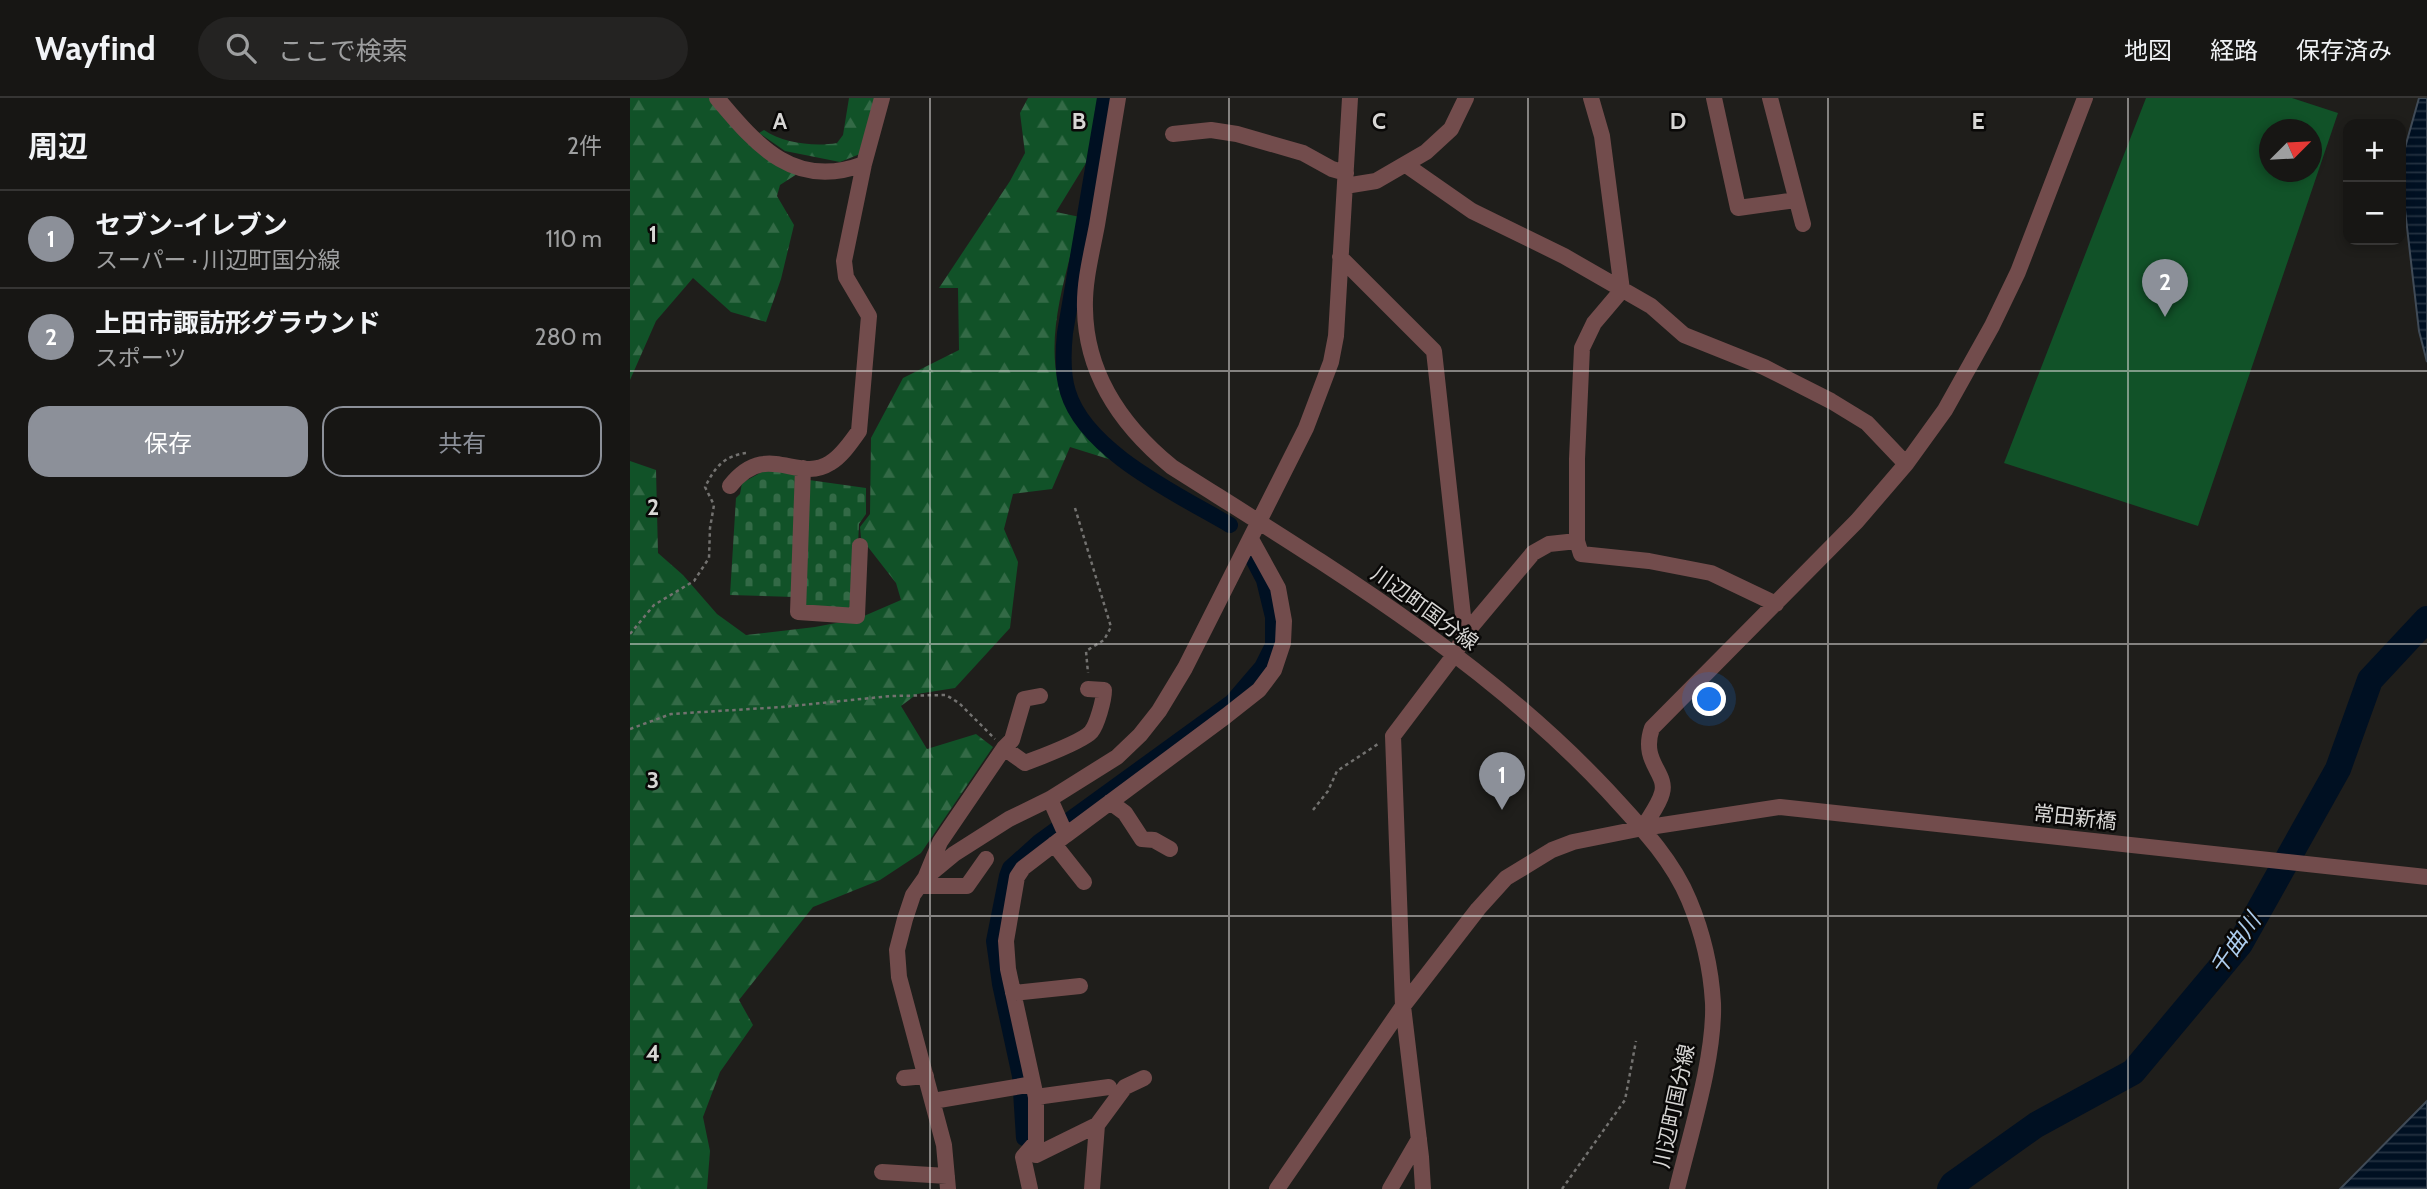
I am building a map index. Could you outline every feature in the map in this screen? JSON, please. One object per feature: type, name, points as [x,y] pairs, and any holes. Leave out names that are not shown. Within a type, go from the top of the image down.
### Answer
[{"type":"street","points":[[717,98],[748,135],[773,156],[793,167],[817,171],[846,170],[864,164]]},
{"type":"street","points":[[730,486],[742,471],[764,463],[817,468],[830,463],[859,431],[869,316],[846,276],[844,261],[864,164],[882,98]]},
{"type":"street","name":"川辺町国分線","points":[[1118,98],[1085,300],[1088,338],[1099,378],[1110,399],[1147,447],[1172,467],[1364,589],[1455,654],[1526,710],[1643,828],[1675,873],[1689,899],[1704,951],[1713,1002],[1707,1063],[1677,1189]]},
{"type":"street","points":[[882,1172],[947,1182],[944,1145],[899,977],[897,950],[913,895],[923,882],[954,854],[1117,757],[1140,735],[1185,668],[1306,428],[1331,362],[1336,336],[1350,98]]},
{"type":"street","points":[[1173,134],[1211,130],[1237,134],[1303,153],[1332,169],[1345,180],[1376,181],[1426,152],[1451,129],[1466,98]]},
{"type":"street","points":[[1591,98],[1602,136],[1622,290],[1594,323],[1582,348],[1577,459],[1577,541],[1581,554],[1650,561],[1711,573],[1776,604]]},
{"type":"street","points":[[1714,98],[1738,208],[1796,200]]},
{"type":"street","points":[[1770,98],[1802,224]]},
{"type":"street","points":[[1643,828],[1662,793],[1663,784],[1648,752],[1648,739],[1653,728],[1857,521],[1906,464],[1945,410],[1993,326],[2018,272],[2085,98]]},
{"type":"street","points":[[1406,165],[1472,211],[1564,256],[1651,306],[1684,335],[1764,367],[1831,401],[1867,423],[1906,464]]},
{"type":"street","points":[[1340,257],[1434,351],[1465,634]]},
{"type":"street","points":[[803,468],[798,612],[857,616],[860,546]]},
{"type":"street","points":[[1030,1189],[1023,1157],[1036,1142],[1034,1089],[1008,969],[1006,941],[1017,877],[1061,832],[1110,802],[1259,690],[1274,670],[1283,643],[1284,621],[1279,588],[1251,539]]},
{"type":"street","points":[[1423,1189],[1403,1006],[1393,736],[1455,654],[1465,634],[1533,553],[1549,544],[1577,541]]},
{"type":"street","points":[[1004,748],[1025,763],[1050,754],[1090,733],[1103,701],[1104,690],[1088,689]]},
{"type":"street","points":[[923,882],[940,842],[1012,740],[1024,699],[1040,696]]},
{"type":"street","points":[[1050,799],[1061,832],[1084,882]]},
{"type":"street","points":[[1110,802],[1125,813],[1142,839],[1154,840],[1170,849]]},
{"type":"street","name":"常田新橋","points":[[1277,1189],[1403,1006],[1478,909],[1506,878],[1552,850],[1573,842],[1718,815],[1780,807],[2427,877]]},
{"type":"street","points":[[923,882],[967,886],[986,859]]},
{"type":"street","points":[[1013,993],[1080,986]]},
{"type":"street","points":[[904,1078],[926,1076]]},
{"type":"street","points":[[1029,1150],[1036,1155],[1097,1125],[1125,1087],[1144,1078]]},
{"type":"street","points":[[933,1101],[990,1092],[1109,1087]]},
{"type":"street","points":[[1092,1189],[1097,1125]]},
{"type":"street","points":[[1390,1189],[1419,1139]]},
{"type":"path","points":[[630,634],[654,605],[694,581],[709,558],[714,505],[705,487],[718,464],[731,454],[748,452],[764,463]]},
{"type":"path","points":[[1075,508],[1111,627],[1104,640],[1086,652],[1088,689]]},
{"type":"path","points":[[630,729],[671,714],[891,696],[946,695],[959,703],[1004,748]]},
{"type":"path","points":[[1313,810],[1328,791],[1337,771],[1397,730]]},
{"type":"path","points":[[1562,1189],[1625,1100],[1636,1041]]},
{"type":"green space","points":[[630,98],[709,98],[746,139],[797,174],[780,185],[777,196],[794,225],[781,279],[766,322],[731,312],[693,278],[656,321],[630,380]]},
{"type":"green space","points":[[849,98],[880,98],[860,154],[840,162],[785,151],[759,133],[764,130],[799,143],[837,143],[843,135]]},
{"type":"green space","points":[[1028,98],[1102,98],[1091,155],[1056,212],[1080,217],[1057,318],[1056,369],[1061,393],[1072,416],[1088,435],[1118,462],[1070,447],[1052,489],[1013,494],[1004,529],[1018,562],[1010,628],[955,688],[917,694],[901,706],[927,749],[976,734],[993,747],[921,853],[880,880],[813,907],[739,1000],[753,1025],[720,1072],[703,1117],[710,1151],[707,1189],[630,1189],[630,461],[656,470],[658,553],[683,575],[717,614],[746,635],[857,619],[901,600],[896,583],[861,538],[860,527],[870,514],[871,438],[903,378],[959,350],[958,288],[939,288],[1010,181],[1025,153],[1020,113]]},
{"type":"green space","points":[[2146,98],[2292,98],[2338,113],[2322,160],[2322,119],[2259,119],[2259,182],[2315,182],[2198,526],[2004,463]]},
{"type":"green space","points":[[769,468],[800,475],[794,597],[730,595],[736,498],[740,494],[742,483]]},
{"type":"green space","points":[[809,480],[866,488],[866,514],[859,524],[855,611],[803,609]]},
{"type":"water","points":[[2419,98],[2427,98],[2427,362],[2419,331],[2406,218],[2406,144]]},
{"type":"water","points":[[2427,1101],[2427,1189],[2340,1189]]},
{"type":"waterway","points":[[1105,98],[1065,333],[1063,363],[1068,392],[1078,414],[1114,453],[1161,486],[1230,525]]},
{"type":"waterway","points":[[1024,1138],[1020,1076],[1000,984],[994,941],[1010,868],[1039,842],[1232,702],[1262,667],[1273,645],[1273,617],[1264,580],[1253,559]]},
{"type":"waterway","name":"千曲川","points":[[1950,1189],[1953,1184],[2036,1125],[2133,1072],[2240,944],[2338,769],[2370,680],[2427,619]]},
{"type":"place","name":"上田市諏訪形グラウンド","points":[[2165,317]]},
{"type":"place","name":"セブン-イレブン","points":[[1502,810]]}]
